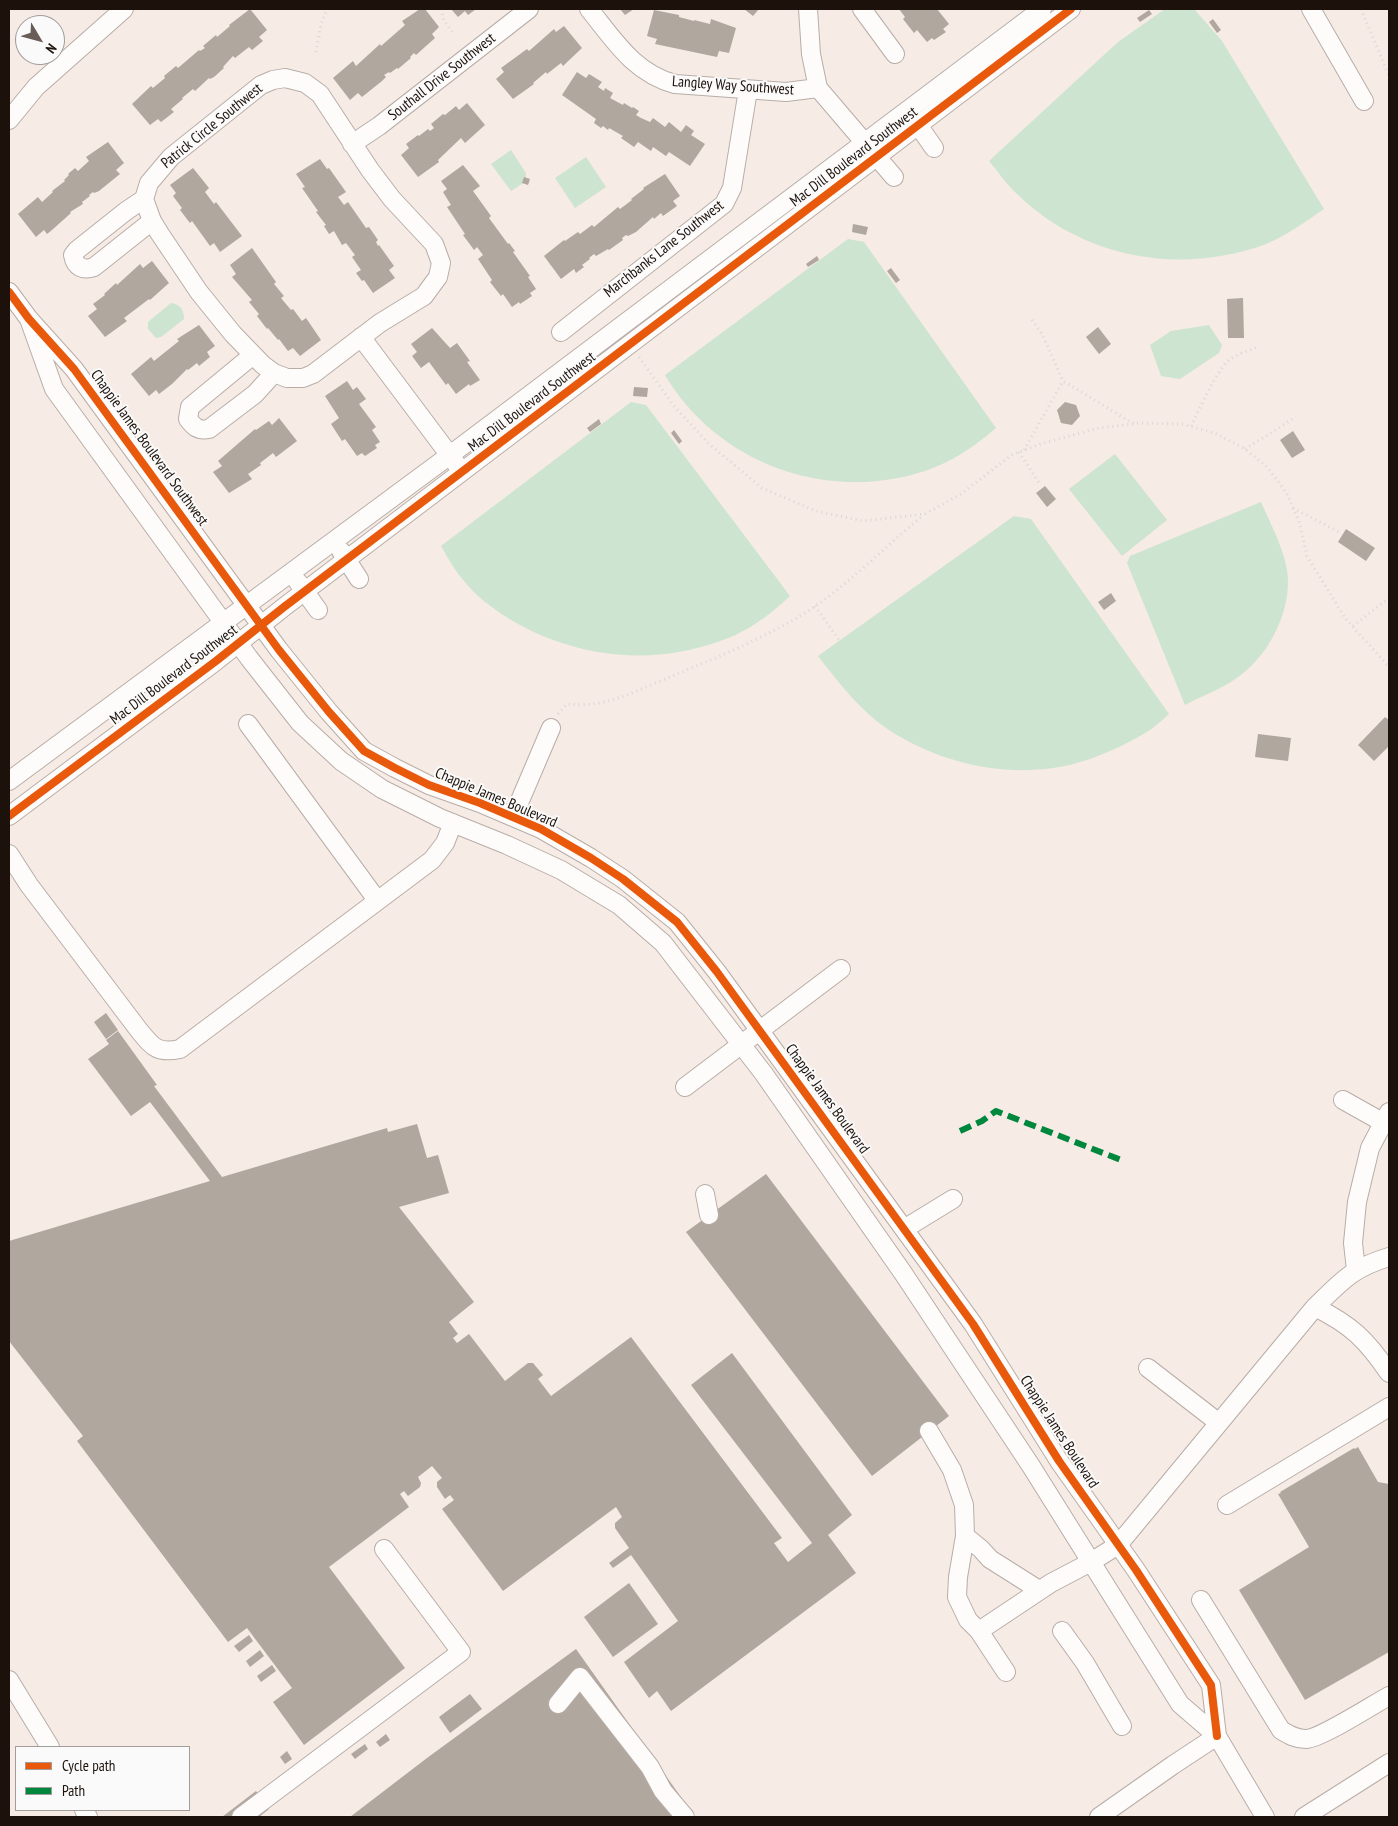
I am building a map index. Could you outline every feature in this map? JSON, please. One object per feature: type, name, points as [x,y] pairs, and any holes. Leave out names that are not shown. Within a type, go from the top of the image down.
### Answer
[{"type":"street","points":[[9,120],[36,87],[124,9]]},
{"type":"street","name":"Southall Drive Southwest","points":[[352,144],[379,126],[529,9]]},
{"type":"street","name":"Langley Way Southwest","points":[[589,9],[626,56],[651,75],[675,84],[794,92],[818,88]]},
{"type":"street","points":[[808,9],[811,54],[818,88],[894,177]]},
{"type":"street","points":[[862,9],[895,54]]},
{"type":"street","name":"Mac Dill Boulevard Southwest","points":[[9,781],[450,454],[1042,9]]},
{"type":"street","name":"Mac Dill Boulevard Southwest","points":[[9,816],[240,643],[304,592],[1071,9]]},
{"type":"street","points":[[1311,9],[1364,101]]},
{"type":"street","name":"Patrick Circle Southwest","points":[[285,78],[299,80],[316,90],[327,103],[352,144],[392,199],[434,244],[441,263],[438,277],[424,296],[386,318],[313,374],[303,378],[292,378],[274,373],[233,334],[204,297],[152,221],[144,199],[149,183],[170,157],[255,88],[272,80],[285,78]]},
{"type":"street","name":"Marchbanks Lane Southwest","points":[[561,332],[724,204],[732,188],[748,90]]},
{"type":"street","points":[[918,126],[934,148]]},
{"type":"street","points":[[144,199],[77,250],[73,255],[76,265],[83,268],[94,267],[152,221]]},
{"type":"street","name":"Chappie James Boulevard Southwest","points":[[9,292],[29,319],[74,369],[262,625]]},
{"type":"street","name":"Chappie James Boulevard Southwest","points":[[29,319],[54,388],[240,643]]},
{"type":"street","points":[[361,337],[462,472]]},
{"type":"street","points":[[253,355],[190,407],[188,419],[195,428],[208,430],[255,394],[274,373]]},
{"type":"street","points":[[334,540],[359,579]]},
{"type":"street","points":[[291,572],[318,610]]},
{"type":"street","name":"Chappie James Boulevard","points":[[262,625],[279,650],[364,751],[429,785],[480,802],[541,829],[623,879],[677,922],[760,1031],[973,1324],[1059,1461],[1118,1545],[1211,1685],[1217,1736]]},
{"type":"street","points":[[240,643],[300,722],[341,761],[382,790],[561,870],[619,904],[663,942],[764,1074],[903,1273],[1032,1466],[1180,1704],[1217,1736],[1265,1817]]},
{"type":"street","points":[[248,724],[377,900]]},
{"type":"street","points":[[514,817],[551,728]]},
{"type":"street","points":[[9,854],[34,892],[148,1041],[154,1048],[168,1052],[180,1049],[432,860],[445,842],[453,823]]},
{"type":"street","points":[[686,1087],[840,969]]},
{"type":"street","points":[[1343,1100],[1386,1118],[1370,1148],[1356,1202],[1353,1243],[1356,1270]]},
{"type":"street","points":[[705,1194],[709,1215]]},
{"type":"street","points":[[904,1229],[953,1199]]},
{"type":"street","points":[[979,1630],[1039,1590],[1118,1545],[1315,1307],[1345,1277],[1370,1262],[1389,1257]]},
{"type":"street","points":[[1315,1307],[1335,1317],[1358,1333],[1378,1356],[1389,1373]]},
{"type":"street","points":[[1148,1368],[1219,1422]]},
{"type":"street","points":[[1227,1505],[1389,1407]]},
{"type":"street","points":[[929,1431],[952,1470],[964,1504],[965,1536],[958,1577],[957,1597],[968,1620],[979,1630],[1006,1672]]},
{"type":"street","points":[[965,1536],[981,1549],[990,1560],[1039,1590]]},
{"type":"street","points":[[242,1817],[461,1652],[384,1549]]},
{"type":"street","points":[[1201,1600],[1281,1730],[1293,1738],[1308,1740],[1389,1696]]},
{"type":"street","points":[[1062,1631],[1085,1663],[1122,1726]]},
{"type":"street","points":[[558,1704],[580,1677],[650,1767],[663,1792],[685,1817]]},
{"type":"street","points":[[9,1680],[49,1746]]},
{"type":"street","points":[[1099,1817],[1217,1736]]},
{"type":"street","points":[[1304,1817],[1389,1763]]},
{"type":"path","points":[[316,52],[327,9]]},
{"type":"path","points":[[441,9],[444,21],[453,33]]},
{"type":"path","points":[[1361,9],[1389,76]]},
{"type":"path","points":[[1032,320],[1042,334],[1063,381],[1134,424]]},
{"type":"path","points":[[630,344],[674,406],[709,444],[762,488],[816,511],[863,521],[925,514]]},
{"type":"path","points":[[1190,426],[1227,362],[1241,353],[1258,347]]},
{"type":"path","points":[[1021,451],[1063,381]]},
{"type":"path","points":[[1245,449],[1296,417]]},
{"type":"path","points":[[551,728],[557,715],[567,704],[585,706],[618,700],[758,638],[800,616],[838,589],[925,514],[961,494],[1013,454],[1099,428],[1134,424],[1182,424],[1217,434],[1245,449],[1266,467],[1286,492],[1299,521],[1308,556],[1345,618],[1389,667]]},
{"type":"path","points":[[1021,451],[1039,483]]},
{"type":"path","points":[[1294,508],[1339,532]]},
{"type":"path","points":[[1353,626],[1389,598]]},
{"type":"path","points":[[815,605],[839,640]]},
{"type":"green space","points":[[1165,9],[1194,9],[1222,41],[1324,209],[1289,232],[1266,244],[1233,254],[1200,259],[1166,259],[1133,255],[1101,246],[1071,233],[1042,215],[1012,189],[989,161],[1118,42]]},
{"type":"green space","points":[[511,150],[526,173],[525,182],[511,191],[491,164]]},
{"type":"green space","points":[[586,157],[606,187],[575,208],[555,178]]},
{"type":"green space","points":[[848,239],[864,242],[996,428],[963,453],[925,471],[888,480],[850,482],[814,478],[778,468],[745,453],[714,432],[687,406],[665,375]]},
{"type":"green space","points":[[171,303],[181,308],[184,319],[161,337],[156,338],[148,329],[148,322]]},
{"type":"green space","points":[[1209,325],[1222,345],[1219,353],[1180,379],[1161,376],[1150,345],[1171,331]]},
{"type":"green space","points":[[631,402],[646,405],[790,596],[773,611],[736,635],[693,649],[666,654],[611,654],[558,642],[508,618],[484,601],[461,577],[441,546]]},
{"type":"green space","points":[[1115,454],[1167,520],[1122,556],[1069,489]]},
{"type":"green space","points":[[1261,502],[1278,541],[1287,571],[1287,594],[1281,620],[1261,656],[1242,674],[1215,691],[1185,705],[1127,563],[1130,556]]},
{"type":"green space","points":[[1014,516],[1031,519],[1169,714],[1148,731],[1124,745],[1065,766],[1032,770],[989,768],[947,758],[927,750],[907,741],[878,722],[850,696],[818,656]]},
{"type":"building","points":[[250,9],[267,30],[259,37],[263,41],[252,50],[249,47],[235,58],[233,56],[214,77],[209,78],[195,91],[193,89],[182,98],[171,109],[174,112],[161,122],[158,119],[150,125],[132,104],[151,86],[153,88],[165,78],[164,76],[176,66],[178,68],[199,50],[205,48],[203,46],[216,35],[217,37]]},
{"type":"building","points":[[420,9],[425,9],[439,27],[432,34],[435,38],[416,55],[414,53],[398,69],[384,75],[386,77],[382,81],[362,97],[358,93],[350,100],[333,78],[353,61],[356,66],[405,25],[402,21]]},
{"type":"building","points":[[451,9],[476,9],[468,15],[465,11],[458,17]]},
{"type":"building","points":[[620,9],[634,9],[625,15]]},
{"type":"building","points":[[744,9],[759,9],[753,16]]},
{"type":"building","points":[[899,9],[937,9],[949,24],[943,29],[946,32],[927,42],[917,30],[914,33],[903,19],[905,17]]},
{"type":"building","points":[[654,10],[710,24],[711,19],[736,28],[729,53],[719,51],[717,57],[655,44],[657,39],[647,36]]},
{"type":"building","points":[[1149,10],[1152,14],[1140,22],[1137,18]]},
{"type":"building","points":[[1213,19],[1221,30],[1217,33],[1209,22]]},
{"type":"building","points":[[564,26],[582,48],[563,66],[561,63],[547,74],[546,72],[534,84],[513,99],[496,79],[504,72],[501,68],[527,49],[529,51],[554,29],[556,32]]},
{"type":"building","points":[[577,72],[586,78],[589,74],[602,82],[598,87],[604,91],[605,88],[613,93],[610,98],[639,111],[636,115],[641,118],[650,122],[653,118],[665,127],[669,122],[681,132],[686,125],[694,131],[691,135],[705,144],[690,166],[669,152],[666,156],[653,147],[651,151],[638,142],[634,147],[621,138],[623,136],[609,128],[608,130],[603,126],[601,128],[594,123],[596,119],[562,95]]},
{"type":"building","points":[[467,103],[485,125],[465,143],[461,138],[438,160],[439,162],[418,177],[401,155],[409,148],[406,144],[428,129],[430,131],[434,128],[431,124],[443,114],[445,115],[456,106],[459,110]]},
{"type":"building","points":[[108,142],[124,163],[116,170],[120,174],[99,191],[89,195],[82,202],[83,204],[70,212],[47,234],[44,230],[36,237],[18,214],[38,197],[42,202],[65,181],[68,174],[75,168],[78,171],[89,161],[86,157]]},
{"type":"building","points":[[320,159],[346,192],[338,197],[344,205],[348,202],[366,228],[369,227],[378,240],[376,242],[378,246],[394,266],[389,270],[395,278],[373,293],[364,280],[362,281],[356,273],[361,270],[352,257],[355,255],[346,243],[342,245],[334,231],[329,234],[324,226],[326,225],[316,212],[318,211],[302,188],[305,187],[296,174]]},
{"type":"building","points":[[463,165],[480,186],[473,191],[491,216],[489,218],[515,251],[513,252],[530,276],[528,277],[536,289],[530,293],[532,296],[520,304],[519,302],[512,307],[503,294],[501,296],[490,282],[492,280],[478,259],[483,255],[477,247],[474,250],[447,207],[451,205],[443,192],[447,189],[441,181]]},
{"type":"building","points":[[193,168],[209,188],[205,192],[214,204],[216,202],[242,236],[220,252],[214,243],[210,246],[192,221],[190,223],[180,210],[182,208],[173,196],[176,193],[170,185]]},
{"type":"building","points":[[665,174],[680,196],[673,201],[677,206],[663,216],[661,213],[654,219],[653,217],[636,232],[622,238],[623,240],[609,250],[596,256],[594,254],[582,265],[584,267],[576,273],[574,269],[561,279],[544,256],[564,240],[578,232],[580,234],[592,225],[594,227],[618,207],[620,209],[632,200],[643,188]]},
{"type":"building","points":[[524,177],[530,179],[528,185],[522,183]]},
{"type":"building","points":[[853,224],[868,227],[866,235],[852,232]]},
{"type":"building","points":[[252,248],[276,282],[274,284],[284,296],[281,298],[302,321],[306,318],[321,340],[300,356],[293,348],[288,351],[279,339],[267,329],[257,316],[259,314],[249,302],[252,300],[232,277],[236,274],[230,265]]},
{"type":"building","points":[[817,256],[819,260],[808,267],[806,264]]},
{"type":"building","points":[[152,261],[169,283],[150,300],[124,318],[127,321],[105,337],[88,316],[97,309],[93,304],[140,264],[143,268]]},
{"type":"building","points":[[891,268],[900,280],[896,283],[887,271]]},
{"type":"building","points":[[1243,298],[1244,338],[1228,338],[1227,299]]},
{"type":"building","points":[[199,325],[215,346],[207,352],[210,357],[199,366],[197,363],[187,369],[159,394],[156,390],[149,396],[131,374],[151,357],[154,361],[179,341],[177,339]]},
{"type":"building","points":[[1098,327],[1111,344],[1099,354],[1086,337]]},
{"type":"building","points":[[432,328],[450,348],[457,343],[470,361],[467,362],[480,380],[470,386],[469,384],[456,394],[448,383],[446,385],[429,362],[421,368],[412,356],[417,352],[411,344]]},
{"type":"building","points":[[347,381],[353,390],[357,387],[366,399],[359,404],[376,427],[372,430],[380,442],[375,445],[377,448],[365,456],[362,453],[357,456],[345,439],[342,441],[331,424],[339,418],[325,396]]},
{"type":"building","points":[[634,387],[648,388],[647,397],[633,396]]},
{"type":"building","points":[[1065,402],[1076,405],[1080,416],[1072,425],[1061,423],[1057,410]]},
{"type":"building","points":[[279,418],[297,441],[276,457],[273,453],[248,474],[252,479],[229,493],[213,472],[222,466],[218,461],[255,429],[269,421],[272,425]]},
{"type":"building","points":[[599,419],[601,424],[590,432],[587,428]]},
{"type":"building","points":[[674,430],[682,441],[679,444],[671,433]]},
{"type":"building","points":[[1293,431],[1305,450],[1292,458],[1280,440]]},
{"type":"building","points":[[1045,486],[1056,499],[1047,507],[1036,493]]},
{"type":"building","points":[[1346,529],[1375,548],[1366,561],[1338,542]]},
{"type":"building","points":[[1111,593],[1116,601],[1104,610],[1098,602]]},
{"type":"building","points":[[1385,717],[1389,720],[1389,746],[1374,761],[1358,745]]},
{"type":"building","points":[[1258,734],[1291,738],[1288,761],[1255,757]]},
{"type":"building","points":[[106,1013],[118,1030],[106,1039],[94,1022]]},
{"type":"building","points":[[118,1031],[157,1085],[154,1086],[222,1177],[387,1128],[388,1132],[417,1124],[427,1158],[438,1155],[449,1193],[399,1207],[474,1302],[449,1322],[458,1334],[453,1338],[457,1343],[469,1334],[505,1381],[528,1363],[533,1363],[543,1375],[538,1379],[551,1396],[631,1337],[782,1538],[774,1543],[788,1562],[812,1543],[691,1385],[732,1353],[852,1515],[828,1535],[856,1573],[671,1711],[657,1691],[649,1698],[624,1662],[678,1621],[631,1555],[613,1568],[609,1563],[629,1548],[615,1528],[615,1523],[622,1517],[616,1507],[503,1591],[442,1509],[454,1500],[450,1495],[445,1499],[437,1487],[437,1482],[442,1478],[432,1466],[418,1477],[421,1483],[420,1487],[408,1496],[404,1491],[400,1494],[409,1507],[329,1567],[405,1668],[304,1745],[273,1702],[292,1688],[247,1628],[228,1642],[77,1441],[83,1436],[9,1341],[9,1241],[210,1181],[150,1102],[131,1116],[88,1059],[109,1044],[106,1040]]},
{"type":"building","points":[[766,1174],[949,1416],[872,1476],[686,1232]]},
{"type":"building","points":[[1358,1447],[1378,1482],[1389,1484],[1389,1652],[1305,1700],[1239,1590],[1309,1547],[1278,1494]]},
{"type":"building","points":[[629,1583],[658,1624],[613,1657],[584,1617]]},
{"type":"building","points":[[249,1635],[253,1641],[239,1652],[234,1646]]},
{"type":"building","points":[[576,1649],[688,1807],[674,1817],[350,1817],[427,1758]]},
{"type":"building","points":[[260,1650],[264,1656],[250,1667],[246,1661]]},
{"type":"building","points":[[272,1665],[276,1671],[261,1682],[257,1676]]},
{"type":"building","points":[[470,1694],[482,1709],[450,1733],[439,1717]]},
{"type":"building","points":[[386,1734],[390,1740],[380,1747],[376,1742]]},
{"type":"building","points":[[365,1744],[368,1749],[355,1759],[351,1754]]},
{"type":"building","points":[[287,1751],[292,1759],[285,1764],[280,1757]]},
{"type":"building","points":[[256,1791],[269,1809],[259,1817],[222,1817]]},
{"type":"marked path","points":[[960,1131],[982,1121],[996,1111],[1121,1160]]},
{"type":"cycle path","points":[[9,816],[216,661],[284,607],[1071,9]]},
{"type":"cycle path","points":[[9,292],[29,319],[74,369],[279,650],[329,712],[364,751],[429,785],[480,803],[541,829],[623,879],[677,922],[717,972],[973,1324],[1059,1461],[1136,1570],[1211,1685],[1217,1736]]}]
